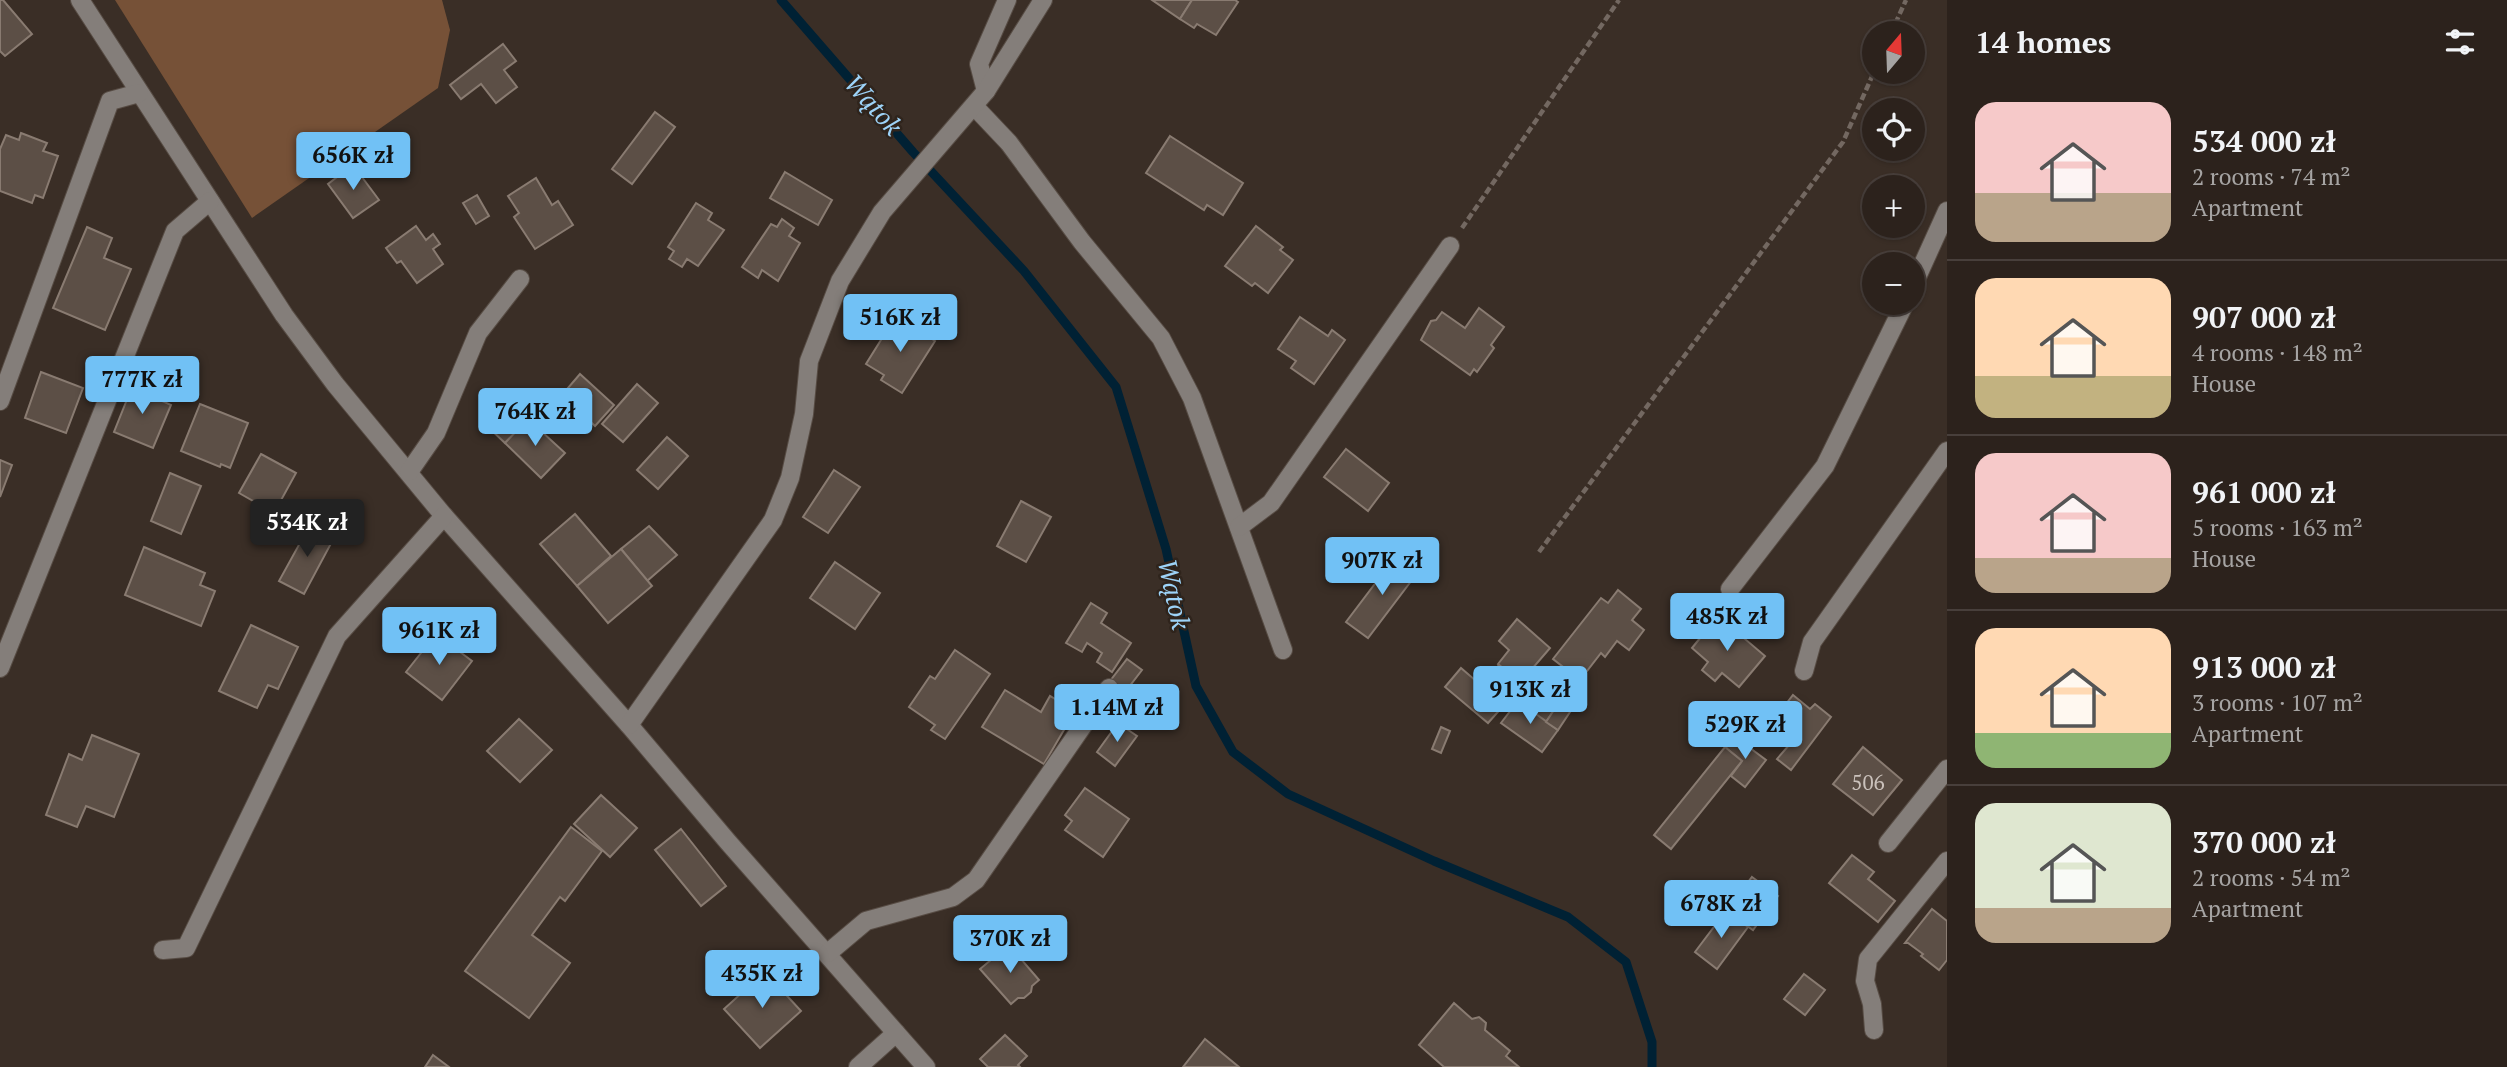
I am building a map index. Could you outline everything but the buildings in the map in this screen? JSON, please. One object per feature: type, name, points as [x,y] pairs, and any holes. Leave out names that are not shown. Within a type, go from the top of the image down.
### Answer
[{"type":"street","points":[[80,0],[298,334],[335,384],[444,516],[926,1067]]},
{"type":"street","points":[[986,91],[979,64],[1007,0]]},
{"type":"street","points":[[629,725],[773,520],[790,478],[804,414],[809,360],[840,281],[888,205],[986,91],[1043,0]]},
{"type":"street","points":[[0,401],[110,101],[139,93]]},
{"type":"street","points":[[974,106],[1009,143],[1082,242],[1161,338],[1192,398],[1283,650]]},
{"type":"street","points":[[0,668],[175,231],[210,201]]},
{"type":"street","points":[[1925,260],[1947,211]]},
{"type":"street","points":[[1239,527],[1271,503],[1450,246]]},
{"type":"street","points":[[409,472],[436,433],[478,333],[520,279]]},
{"type":"street","points":[[1730,589],[1825,466],[1899,315]]},
{"type":"street","points":[[1804,671],[1812,642],[1947,451]]},
{"type":"street","points":[[163,950],[186,948],[337,636],[444,516]]},
{"type":"street","points":[[828,953],[866,920],[953,897],[976,880],[1109,688]]},
{"type":"street","points":[[1888,843],[1947,769]]},
{"type":"street","points":[[1874,1030],[1872,1004],[1865,981],[1868,959],[1947,861]]},
{"type":"street","points":[[858,1067],[896,1033]]},
{"type":"path","points":[[1450,246],[1619,0]]},
{"type":"path","points":[[1896,21],[1906,0]]},
{"type":"path","points":[[1539,552],[1843,142],[1869,84]]},
{"type":"shaded area","points":[[115,0],[442,0],[450,30],[438,88],[252,218]]},
{"type":"waterway","name":"Wątok","points":[[781,0],[913,152],[1024,271],[1116,387],[1166,549],[1196,686],[1233,752],[1288,794],[1434,861],[1568,917],[1626,962],[1652,1042],[1652,1067]]}]
